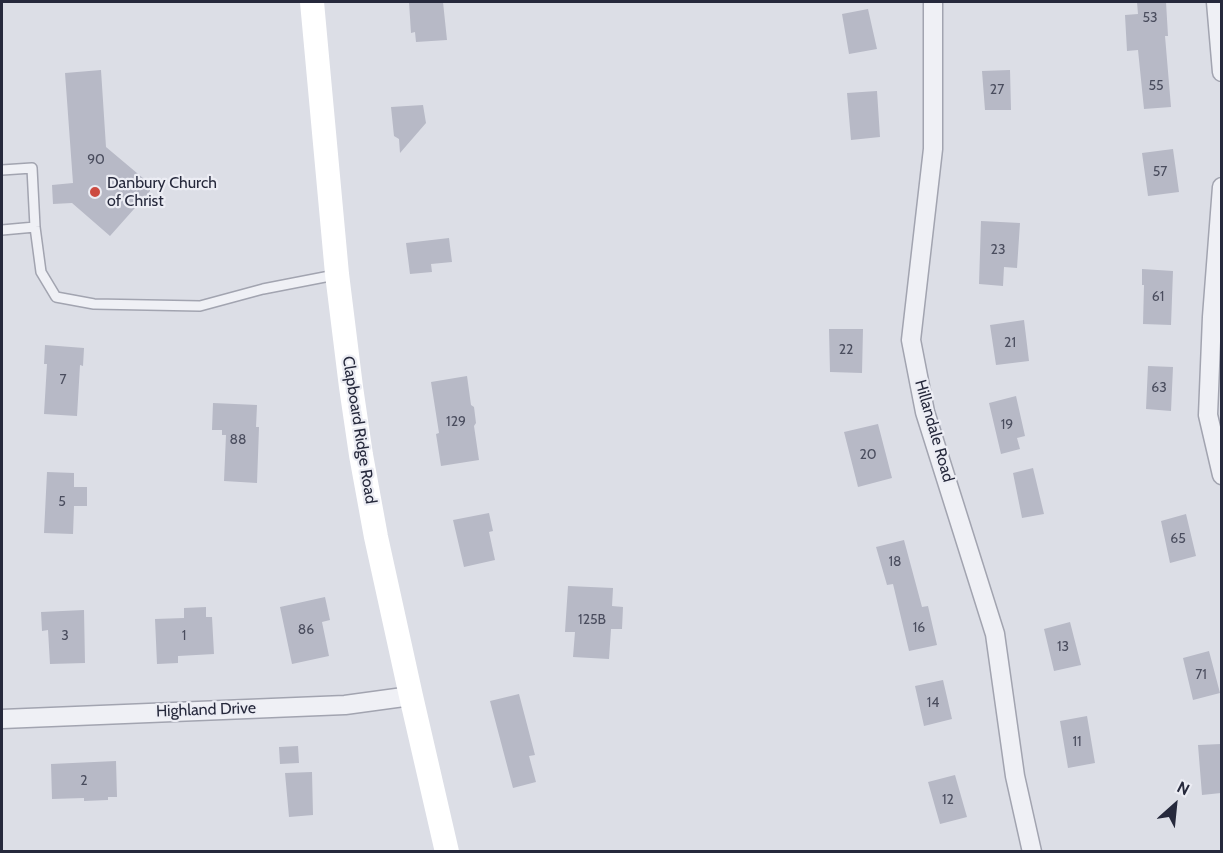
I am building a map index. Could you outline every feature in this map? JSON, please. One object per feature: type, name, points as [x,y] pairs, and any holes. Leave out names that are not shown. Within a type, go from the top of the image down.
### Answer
[{"type":"main road","name":"Clapboard Ridge Road","points":[[312,2],[338,274],[361,454],[376,537],[447,852]]},
{"type":"street","name":"Hillandale Road","points":[[933,2],[933,149],[911,340],[925,412],[995,634],[1016,776],[1032,852]]},
{"type":"street","points":[[1216,2],[1221,72]]},
{"type":"street","points":[[1221,187],[1212,316],[1209,415],[1221,475]]},
{"type":"street","name":"Highland Drive","points":[[2,719],[345,705],[411,696]]},
{"type":"lane","points":[[2,170],[32,168],[35,227],[41,272],[56,297],[94,304],[200,306],[263,289],[338,274]]},
{"type":"lane","points":[[2,230],[35,227]]},
{"type":"building","points":[[409,2],[443,2],[447,40],[416,42],[415,32],[411,33]]},
{"type":"building","points":[[1137,2],[1166,2],[1168,36],[1165,36],[1171,107],[1144,109],[1138,50],[1127,51],[1125,15],[1138,14]]},
{"type":"building","points":[[868,9],[877,49],[849,54],[842,14]]},
{"type":"building","points":[[101,70],[106,147],[150,184],[150,191],[110,236],[72,203],[53,204],[52,185],[73,183],[65,73]]},
{"type":"building","points":[[1010,70],[1011,110],[985,110],[982,71]]},
{"type":"building","points":[[877,91],[880,137],[851,140],[847,93]]},
{"type":"building","points":[[423,105],[426,123],[400,153],[399,139],[394,136],[391,107]]},
{"type":"building","points":[[1173,149],[1179,192],[1148,196],[1142,153]]},
{"type":"building","points":[[981,221],[1020,223],[1017,268],[1004,267],[1003,286],[979,284]]},
{"type":"building","points":[[449,238],[452,262],[431,264],[432,272],[410,274],[406,243]]},
{"type":"building","points":[[1142,269],[1173,271],[1171,325],[1143,324]]},
{"type":"building","points":[[1024,320],[1029,361],[996,365],[990,325]]},
{"type":"building","points":[[829,329],[863,329],[862,373],[830,372]]},
{"type":"building","points":[[45,345],[84,348],[83,366],[80,365],[77,416],[44,414],[47,364],[44,364]]},
{"type":"building","points":[[1148,366],[1173,367],[1171,411],[1146,409]]},
{"type":"building","points":[[467,376],[471,405],[474,407],[479,460],[441,466],[436,434],[439,433],[431,382]]},
{"type":"building","points":[[1016,396],[1025,436],[1017,438],[1020,449],[1001,454],[989,403]]},
{"type":"building","points":[[213,403],[257,405],[256,427],[259,427],[257,483],[224,481],[226,435],[222,435],[222,430],[212,430]]},
{"type":"building","points":[[878,424],[892,478],[858,487],[844,432]]},
{"type":"building","points":[[1033,468],[1044,514],[1022,518],[1013,473]]},
{"type":"building","points":[[47,472],[74,473],[74,487],[87,487],[87,506],[74,506],[73,534],[44,533]]},
{"type":"building","points":[[489,513],[493,531],[489,532],[495,560],[464,567],[453,520]]},
{"type":"building","points":[[1186,514],[1196,556],[1170,563],[1161,521]]},
{"type":"building","points":[[904,540],[922,607],[928,606],[937,645],[909,651],[893,584],[887,585],[876,547]]},
{"type":"building","points":[[568,586],[613,588],[612,606],[623,607],[622,629],[611,629],[609,659],[573,657],[575,632],[565,632]]},
{"type":"building","points":[[325,597],[330,620],[322,622],[329,656],[292,664],[280,607]]},
{"type":"building","points":[[206,607],[206,617],[212,617],[214,654],[178,656],[178,663],[157,664],[155,619],[184,618],[184,608]]},
{"type":"building","points":[[84,610],[85,663],[50,664],[48,630],[42,631],[41,612]]},
{"type":"building","points":[[1070,622],[1081,665],[1054,671],[1044,629]]},
{"type":"building","points":[[1209,651],[1220,693],[1193,700],[1183,658]]},
{"type":"building","points":[[943,680],[952,719],[924,726],[915,686]]},
{"type":"building","points":[[519,694],[535,755],[529,756],[536,782],[513,788],[490,701]]},
{"type":"building","points":[[1087,716],[1095,763],[1068,768],[1060,721]]},
{"type":"building","points":[[1221,744],[1221,793],[1202,795],[1198,745]]},
{"type":"building","points":[[298,746],[299,763],[280,764],[279,747]]},
{"type":"building","points":[[116,761],[117,797],[108,797],[108,800],[84,801],[84,798],[52,799],[51,764]]},
{"type":"building","points":[[312,772],[313,815],[289,817],[285,773]]},
{"type":"building","points":[[955,775],[967,817],[940,824],[928,782]]},
{"type":"place","name":"Danbury Church of Christ","points":[[95,192]]}]
